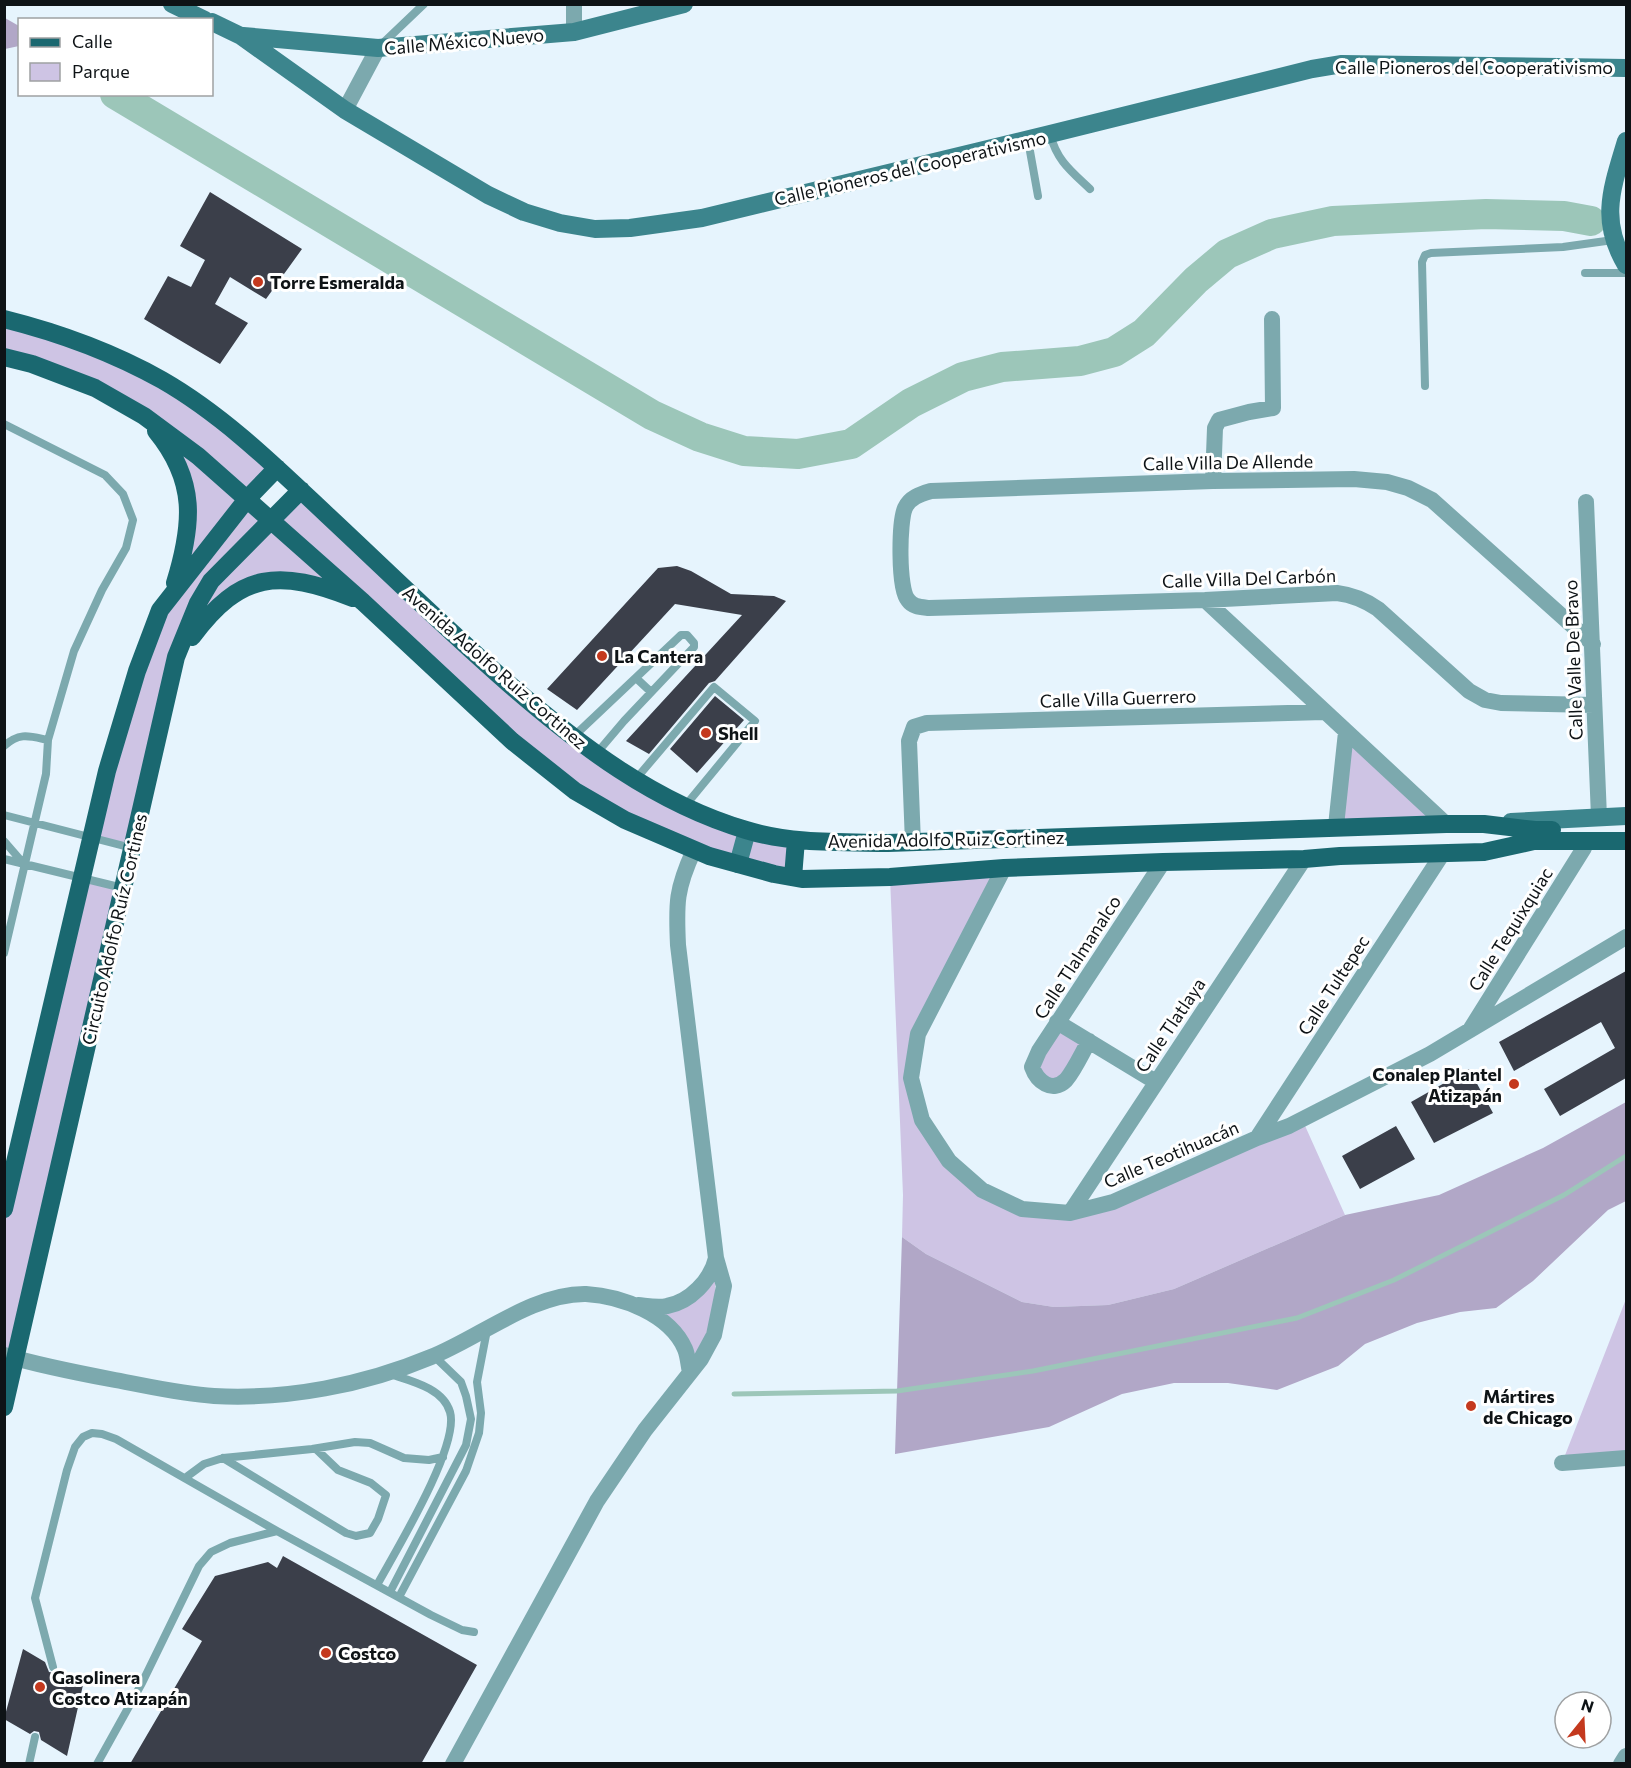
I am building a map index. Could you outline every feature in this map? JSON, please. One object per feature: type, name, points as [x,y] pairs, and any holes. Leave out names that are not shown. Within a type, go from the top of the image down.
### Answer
[{"type":"main road","name":"Avenida Adolfo Ruiz Cortinez","points":[[4,319],[60,334],[122,359],[165,382],[239,435],[277,468],[471,650],[572,738],[613,768],[635,780],[702,815],[747,831],[796,840],[913,843],[1336,826],[1484,824],[1535,835],[1626,841]]},
{"type":"main road","name":"Avenida Adolfo Ruiz Cortinez","points":[[4,357],[32,364],[95,388],[144,416],[198,456],[363,602],[512,741],[575,791],[625,820],[694,850],[738,864],[802,879],[890,878],[1004,868],[1484,852],[1535,835],[1626,831]]},
{"type":"main road","points":[[144,416],[164,440],[186,486],[189,509],[185,552],[172,593]]},
{"type":"main road","points":[[4,1209],[91,837],[120,725],[137,671],[160,610],[247,499],[277,468]]},
{"type":"main road","name":"Circuito Adolfo Ruíz Cortines","points":[[4,1407],[10,1357],[176,657],[198,603],[211,581],[300,490]]},
{"type":"main road","points":[[176,657],[207,616],[236,591],[273,579],[306,582],[363,602]]},
{"type":"main road","points":[[793,877],[796,840]]},
{"type":"street","points":[[172,4],[201,18]]},
{"type":"street","points":[[574,4],[574,32]]},
{"type":"street","name":"Calle México Nuevo","points":[[241,36],[378,48],[574,32],[684,4]]},
{"type":"street","points":[[213,22],[241,36]]},
{"type":"street","name":"Calle Pioneros del Cooperativismo","points":[[241,36],[345,110],[488,195],[515,208],[560,223],[595,229],[630,228],[702,218],[1311,69],[1342,64],[1626,68]]},
{"type":"street","points":[[345,110],[378,48]]},
{"type":"street","points":[[1626,141],[1613,184],[1610,212],[1613,240],[1626,265]]},
{"type":"street","points":[[1213,481],[1215,428],[1219,420],[1273,408],[1272,319]]},
{"type":"street","name":"Calle Villa De Allende","points":[[906,599],[902,586],[902,520],[906,507],[916,495],[931,491],[1213,481],[1354,479],[1387,482],[1408,488],[1432,500],[1593,644]]},
{"type":"street","name":"Calle Valle De Bravo","points":[[1586,502],[1599,817]]},
{"type":"street","name":"Calle Villa Del Carbón","points":[[906,599],[915,606],[928,608],[1204,600],[1337,593],[1352,595],[1378,609],[1469,691],[1485,700],[1501,703],[1594,705]]},
{"type":"street","points":[[1204,600],[1446,824]]},
{"type":"street","name":"Calle Villa Guerrero","points":[[913,843],[909,741],[914,727],[927,723],[1324,711]]},
{"type":"street","points":[[1336,826],[1346,732]]},
{"type":"street","name":"Avenida Adolfo Ruiz Cortinez","points":[[1484,824],[1626,816]]},
{"type":"street","points":[[738,864],[747,831]]},
{"type":"street","name":"Avenida Adolfo Ruiz Cortinez","points":[[1484,852],[1626,846]]},
{"type":"street","name":"Calle Tequixquiac","points":[[1468,1032],[1584,848]]},
{"type":"street","points":[[453,1764],[597,1502],[645,1430],[701,1359],[714,1335],[724,1286],[716,1258],[677,935],[676,906],[680,884],[694,850]]},
{"type":"street","name":"Calle Tultepec","points":[[1257,1138],[1443,853]]},
{"type":"street","name":"Calle Tlatlaya","points":[[1070,1212],[1304,859]]},
{"type":"street","name":"Calle Tlalmanalco","points":[[1089,1041],[1065,1080],[1058,1085],[1045,1085],[1036,1078],[1032,1068],[1039,1051],[1163,862]]},
{"type":"street","name":"Calle Teotihuacán","points":[[1004,868],[918,1034],[911,1078],[922,1120],[949,1161],[982,1190],[1022,1209],[1070,1212],[1113,1202],[1289,1126],[1430,1054],[1626,937]]},
{"type":"street","points":[[1057,1022],[1156,1082]]},
{"type":"street","points":[[10,1357],[79,1373],[177,1391],[214,1395],[252,1396],[331,1388],[389,1374],[434,1356],[525,1310],[551,1300],[586,1294],[630,1304],[669,1306],[689,1297],[713,1271],[716,1258]]},
{"type":"street","points":[[630,1304],[653,1315],[675,1334],[685,1349],[690,1371]]},
{"type":"street","points":[[1563,1463],[1626,1458]]},
{"type":"street","points":[[1621,1764],[1626,1756]]},
{"type":"lane","points":[[378,48],[424,4]]},
{"type":"lane","points":[[1050,134],[1060,160],[1090,189]]},
{"type":"lane","points":[[1028,140],[1038,196]]},
{"type":"lane","points":[[1425,386],[1422,262],[1425,255],[1563,247],[1613,240]]},
{"type":"lane","points":[[1585,273],[1626,273]]},
{"type":"lane","points":[[4,424],[105,475],[123,494],[133,520],[126,548],[102,590],[74,651],[48,740],[46,774],[12,927],[4,953]]},
{"type":"lane","points":[[572,738],[681,635],[687,634],[694,643],[694,647],[596,754]]},
{"type":"lane","points":[[636,678],[651,692]]},
{"type":"lane","points":[[635,780],[714,687],[755,721],[685,806]]},
{"type":"lane","points":[[4,746],[12,739],[25,735],[48,740]]},
{"type":"lane","points":[[4,815],[132,848]]},
{"type":"lane","points":[[4,841],[25,864]]},
{"type":"lane","points":[[4,849],[25,864]]},
{"type":"lane","points":[[4,859],[123,888]]},
{"type":"lane","points":[[394,1595],[466,1471],[479,1432],[481,1413],[477,1382],[487,1330]]},
{"type":"lane","points":[[394,1595],[466,1445],[471,1419],[461,1382],[434,1356]]},
{"type":"lane","points":[[377,1585],[443,1457],[451,1427],[450,1412],[439,1395],[427,1388],[389,1374]]},
{"type":"lane","points":[[53,1667],[35,1598],[75,1447],[83,1437],[92,1433],[116,1439],[394,1595],[462,1630],[474,1632]]},
{"type":"lane","points":[[185,1478],[204,1464],[223,1458],[316,1449],[355,1442],[370,1443],[404,1458],[429,1460],[443,1457]]},
{"type":"lane","points":[[223,1458],[346,1533],[356,1536],[370,1533],[378,1519],[386,1495],[371,1483],[338,1470],[316,1449]]},
{"type":"lane","points":[[97,1764],[142,1683],[199,1566],[211,1552],[230,1543],[277,1531]]},
{"type":"lane","points":[[29,1764],[35,1737]]},
{"type":"green space","points":[[5,319],[122,359],[277,468],[247,499],[271,520],[301,490],[471,650],[652,789],[804,841],[802,879],[774,874],[575,791],[358,600],[306,582],[236,591],[176,657],[132,848],[91,837],[172,593],[189,509],[144,416],[5,357]]},
{"type":"green space","points":[[1346,732],[1446,824],[1336,826]]},
{"type":"green space","points":[[1004,868],[933,1003],[911,1078],[949,1161],[1022,1209],[1070,1212],[1302,1119],[1345,1215],[1174,1289],[1108,1305],[1054,1307],[1022,1302],[926,1254],[902,1237],[903,1195],[890,877]]},
{"type":"green space","points":[[82,879],[123,888],[5,1407],[5,1216]]},
{"type":"green space","points":[[1057,1022],[1089,1041],[1065,1080],[1036,1078]]},
{"type":"green space","points":[[716,1258],[714,1335],[690,1372],[658,1306],[681,1301]]},
{"type":"green space","points":[[1626,1299],[1626,1458],[1562,1463]]},
{"type":"shaded area","points":[[5,18],[18,25],[18,46],[5,49]]},
{"type":"shaded area","points":[[1626,1102],[1626,1201],[1608,1210],[1533,1281],[1496,1308],[1460,1312],[1417,1323],[1365,1344],[1338,1366],[1277,1390],[1228,1383],[1174,1383],[1122,1394],[1049,1427],[895,1454],[902,1237],[926,1254],[1022,1302],[1054,1307],[1108,1305],[1174,1289],[1345,1215],[1439,1195],[1543,1148]]},
{"type":"building","name":"Torre Esmeralda","points":[[210,192],[302,249],[266,299],[230,277],[215,304],[248,323],[220,364],[144,319],[168,276],[191,287],[205,260],[180,246]]},
{"type":"building","name":"La Cantera","points":[[677,566],[691,571],[731,594],[774,596],[786,601],[715,681],[709,683],[649,754],[626,741],[742,615],[675,604],[577,710],[547,689],[658,568]]},
{"type":"building","name":"Shell","points":[[715,696],[744,720],[697,773],[670,749]]},
{"type":"building","points":[[1626,971],[1626,1078],[1560,1116],[1544,1089],[1615,1048],[1601,1022],[1514,1071],[1499,1042]]},
{"type":"building","points":[[1469,1069],[1493,1113],[1434,1143],[1411,1102]]},
{"type":"building","points":[[1396,1126],[1415,1159],[1360,1189],[1342,1156]]},
{"type":"building","name":"Costco","points":[[283,1556],[477,1665],[421,1764],[130,1764],[202,1641],[182,1629],[215,1576],[268,1562],[277,1568]]},
{"type":"building","points":[[23,1649],[45,1662],[49,1672],[54,1673],[58,1670],[83,1685],[67,1756],[41,1740],[39,1732],[34,1731],[30,1734],[4,1719]]},
{"type":"waterway","points":[[118,96],[652,415],[700,437],[744,451],[798,454],[851,444],[911,403],[963,377],[1002,367],[1080,361],[1114,352],[1144,333],[1196,280],[1227,254],[1272,234],[1333,221],[1486,214],[1564,216],[1591,221]]},
{"type":"waterway","points":[[734,1394],[897,1391],[1033,1371],[1297,1318],[1394,1280],[1564,1195],[1626,1156]]},
{"type":"place","name":"Torre Esmeralda","points":[[258,282]]},
{"type":"place","name":"La Cantera","points":[[602,656]]},
{"type":"place","name":"Shell","points":[[706,733]]},
{"type":"place","name":"Conalep Plantel Atizapán","points":[[1514,1084]]},
{"type":"place","name":"Mártires de Chicago","points":[[1471,1406]]},
{"type":"place","name":"Costco","points":[[326,1653]]},
{"type":"place","name":"Gasolinera Costco Atizapán","points":[[40,1687]]}]
